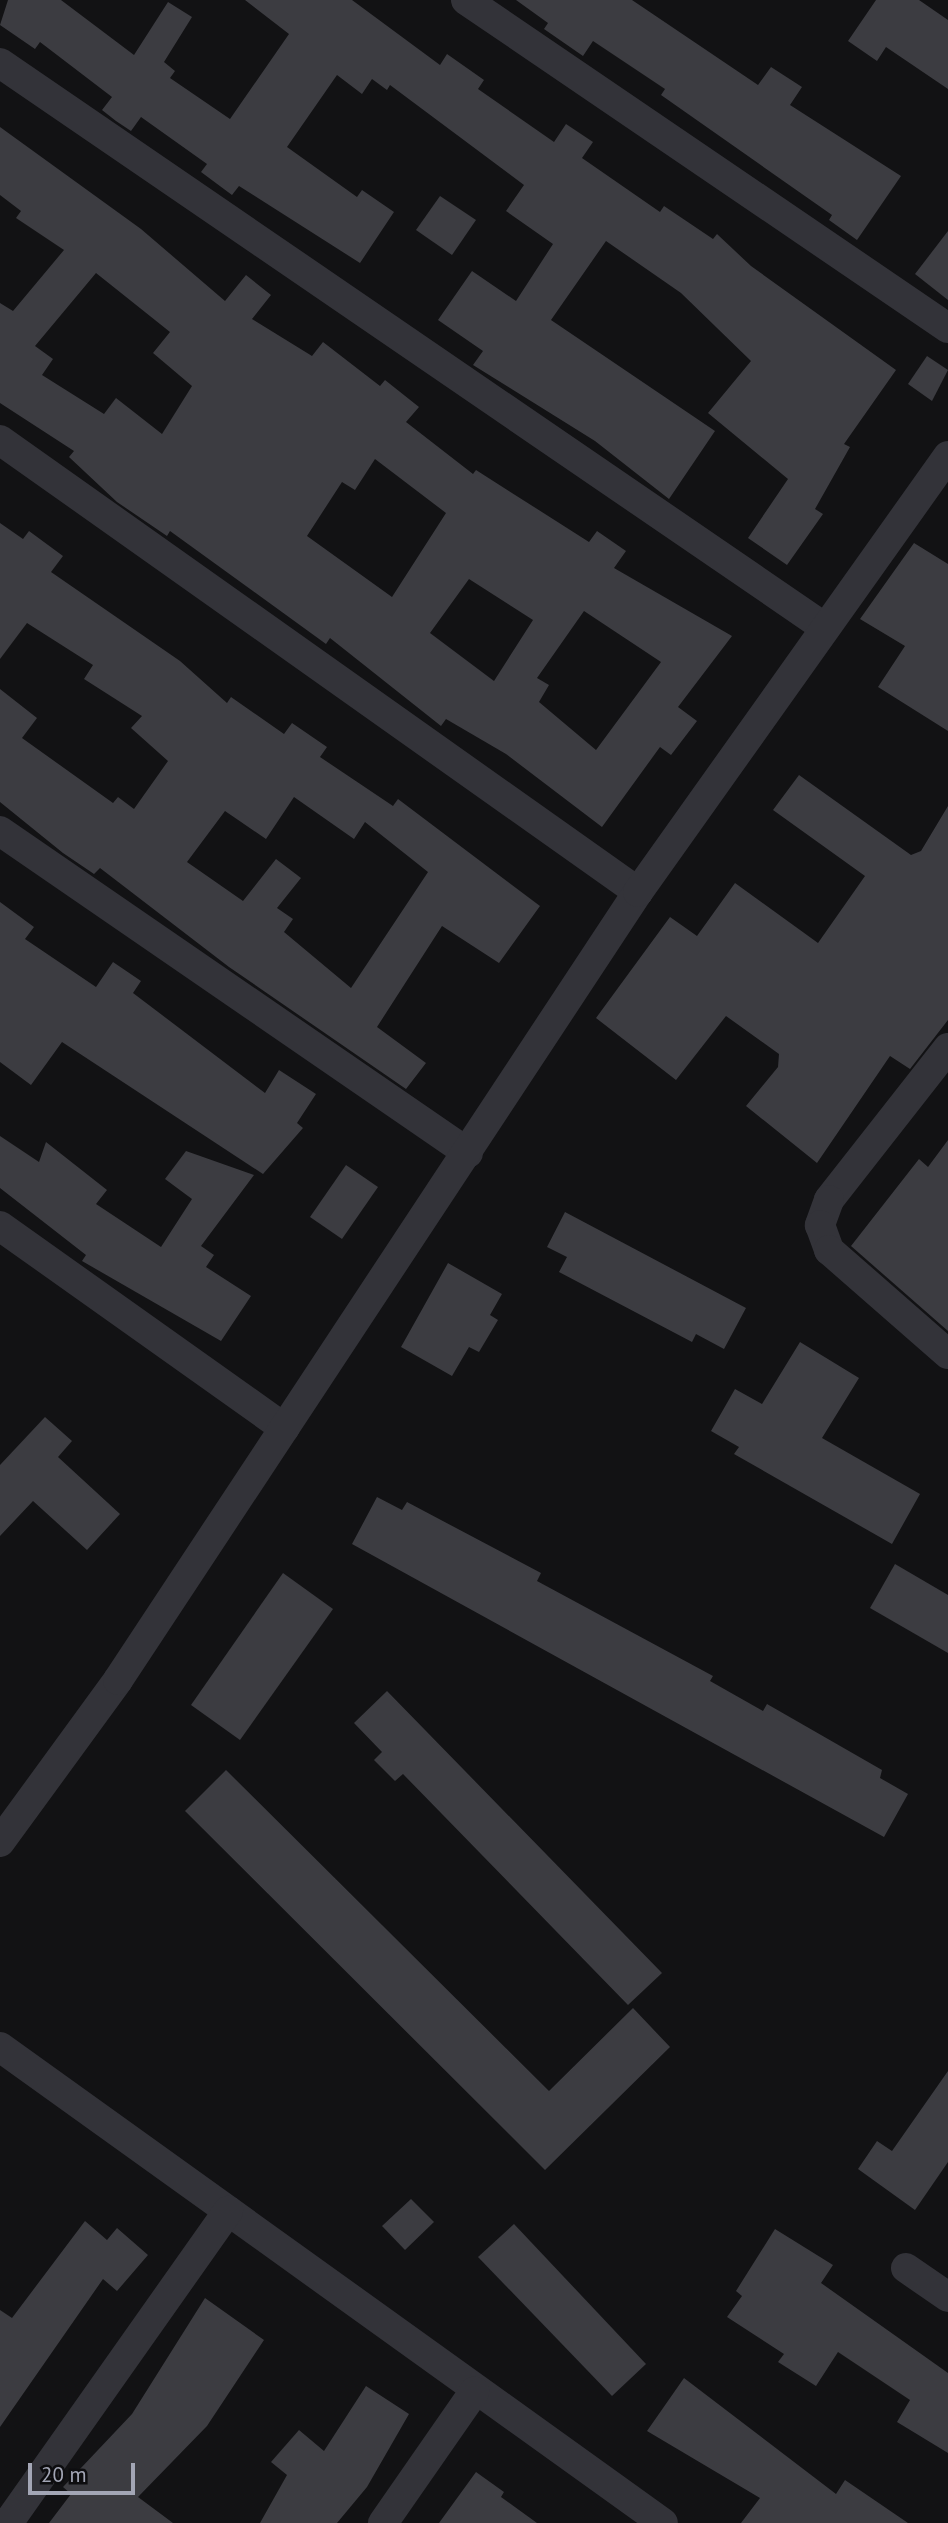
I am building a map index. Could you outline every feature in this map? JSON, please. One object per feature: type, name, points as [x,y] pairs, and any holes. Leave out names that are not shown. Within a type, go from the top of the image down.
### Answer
[{"type":"street","points":[[466,0],[948,328]]},
{"type":"street","points":[[0,63],[824,627]]},
{"type":"street","points":[[0,440],[638,892]]},
{"type":"street","points":[[0,1842],[118,1680],[638,892],[948,456]]},
{"type":"street","points":[[0,831],[468,1153]]},
{"type":"street","points":[[948,1048],[829,1200],[820,1225],[829,1250],[948,1354]]},
{"type":"street","points":[[0,1226],[284,1428]]},
{"type":"street","points":[[0,2047],[474,2392],[663,2523]]},
{"type":"street","points":[[8,2523],[228,2211]]},
{"type":"street","points":[[906,2268],[948,2297]]},
{"type":"street","points":[[383,2523],[474,2392]]},
{"type":"building","points":[[8,0],[61,0],[134,55],[168,2],[192,17],[164,62],[175,71],[170,78],[230,119],[289,34],[245,0],[352,0],[440,65],[447,54],[484,80],[478,89],[554,142],[566,124],[593,142],[582,158],[660,212],[664,206],[713,239],[717,234],[751,266],[896,370],[844,444],[850,447],[815,509],[823,514],[787,565],[748,538],[788,479],[708,413],[751,361],[681,293],[606,241],[551,320],[715,431],[669,499],[595,441],[473,365],[483,351],[438,320],[472,271],[516,301],[553,244],[506,211],[524,185],[390,85],[387,90],[372,79],[362,94],[337,75],[287,147],[357,197],[362,190],[394,212],[360,263],[239,186],[232,195],[201,172],[207,164],[141,117],[131,131],[116,121],[102,110],[112,97],[40,42],[35,49],[0,25]]},
{"type":"building","points":[[516,0],[632,0],[758,85],[771,67],[802,87],[790,105],[901,176],[857,240],[829,220],[832,215],[661,95],[665,89],[593,41],[583,56],[544,29],[548,23]]},
{"type":"building","points":[[876,0],[919,0],[948,20],[948,89],[886,47],[877,61],[848,41]]},
{"type":"building","points":[[0,127],[141,229],[225,301],[246,275],[271,295],[252,319],[312,356],[323,342],[380,386],[385,380],[419,407],[406,422],[473,474],[476,470],[589,542],[597,531],[626,551],[614,568],[732,636],[678,707],[697,721],[671,755],[660,747],[602,827],[506,754],[446,719],[441,726],[330,638],[326,644],[170,531],[167,536],[117,502],[69,457],[74,451],[0,403],[0,303],[13,311],[64,250],[16,218],[21,211],[0,195]],"holes":[[[96,273],[170,332],[153,353],[192,386],[162,434],[116,398],[104,414],[42,375],[53,359],[35,346]],[[375,459],[446,513],[392,597],[307,536],[342,482],[355,490]],[[469,579],[533,620],[494,681],[430,633]],[[584,611],[661,662],[596,750],[539,702],[549,685],[537,678]]]},
{"type":"building","points":[[440,196],[476,220],[452,255],[416,230]]},
{"type":"building","points":[[948,231],[948,300],[915,274]]},
{"type":"building","points":[[927,356],[948,370],[932,401],[908,384]]},
{"type":"building","points":[[0,523],[23,539],[29,531],[63,556],[51,572],[180,661],[227,703],[231,697],[284,734],[292,723],[327,747],[320,757],[393,806],[398,799],[540,906],[499,963],[442,926],[377,1027],[426,1063],[406,1089],[229,967],[100,868],[94,874],[63,853],[0,802],[0,689],[37,718],[22,738],[113,803],[118,797],[134,809],[168,761],[131,728],[142,716],[84,679],[93,665],[27,623],[0,659]],"holes":[[[294,797],[354,839],[365,822],[428,872],[351,988],[284,932],[293,919],[277,908],[301,878],[276,859],[243,901],[187,862],[225,811],[266,839]]]},
{"type":"building","points":[[914,543],[948,564],[948,731],[878,687],[905,646],[860,619]]},
{"type":"building","points":[[799,775],[911,855],[921,851],[948,806],[948,1020],[910,1069],[890,1056],[817,1163],[746,1106],[778,1067],[779,1054],[726,1016],[676,1080],[596,1018],[670,917],[697,936],[735,883],[818,943],[865,876],[773,810]]},
{"type":"building","points":[[0,902],[34,927],[25,939],[96,987],[113,962],[141,981],[133,993],[265,1093],[279,1070],[316,1094],[297,1123],[303,1128],[263,1174],[62,1042],[31,1085],[0,1062]]},
{"type":"building","points":[[0,1136],[39,1162],[46,1142],[107,1190],[96,1204],[161,1247],[192,1199],[165,1179],[186,1151],[254,1175],[201,1246],[214,1255],[206,1267],[251,1296],[221,1341],[82,1261],[86,1255],[0,1188]]},
{"type":"building","points":[[948,1140],[948,1331],[851,1246],[919,1159],[928,1167]]},
{"type":"building","points":[[346,1165],[378,1187],[342,1239],[310,1217]]},
{"type":"building","points":[[565,1212],[746,1308],[724,1349],[696,1334],[692,1342],[559,1272],[567,1257],[547,1247]]},
{"type":"building","points":[[448,1263],[502,1294],[490,1315],[498,1320],[479,1352],[469,1347],[452,1376],[401,1347]]},
{"type":"building","points":[[800,1342],[859,1378],[822,1438],[920,1494],[892,1544],[734,1454],[739,1447],[711,1431],[735,1389],[762,1404]]},
{"type":"building","points":[[45,1417],[72,1441],[58,1457],[120,1514],[87,1550],[33,1501],[0,1536],[0,1465]]},
{"type":"building","points":[[377,1497],[402,1510],[407,1502],[541,1573],[537,1581],[713,1676],[710,1681],[763,1711],[767,1704],[882,1770],[880,1778],[908,1794],[884,1837],[352,1544]]},
{"type":"building","points":[[895,1564],[948,1595],[948,1653],[870,1608]]},
{"type":"building","points":[[283,1573],[333,1609],[240,1740],[191,1705]]},
{"type":"building","points":[[387,1691],[662,1973],[628,2005],[403,1774],[395,1781],[374,1760],[382,1752],[354,1723]]},
{"type":"building","points":[[226,1770],[549,2091],[633,2008],[670,2047],[545,2170],[185,1811]]},
{"type":"building","points":[[948,2071],[948,2162],[915,2210],[858,2169],[877,2141],[892,2151]]},
{"type":"building","points":[[411,2199],[434,2222],[405,2250],[382,2226]]},
{"type":"building","points":[[85,2221],[107,2240],[117,2228],[148,2255],[117,2291],[103,2279],[0,2427],[0,2310],[12,2318]]},
{"type":"building","points":[[514,2224],[646,2364],[612,2396],[478,2257]]},
{"type":"building","points":[[775,2229],[833,2265],[821,2283],[948,2373],[948,2453],[897,2422],[910,2400],[838,2352],[816,2386],[778,2362],[784,2354],[727,2317],[742,2296],[736,2291]]},
{"type":"building","points":[[205,2298],[264,2340],[207,2426],[138,2497],[173,2523],[49,2523],[71,2494],[63,2487],[132,2414]]},
{"type":"building","points":[[684,2378],[836,2494],[845,2480],[908,2523],[741,2523],[760,2498],[647,2431]]},
{"type":"building","points":[[366,2386],[409,2414],[367,2487],[337,2523],[260,2523],[287,2475],[271,2462],[299,2430],[324,2451]]},
{"type":"building","points":[[476,2472],[504,2492],[501,2497],[537,2523],[439,2523]]}]
